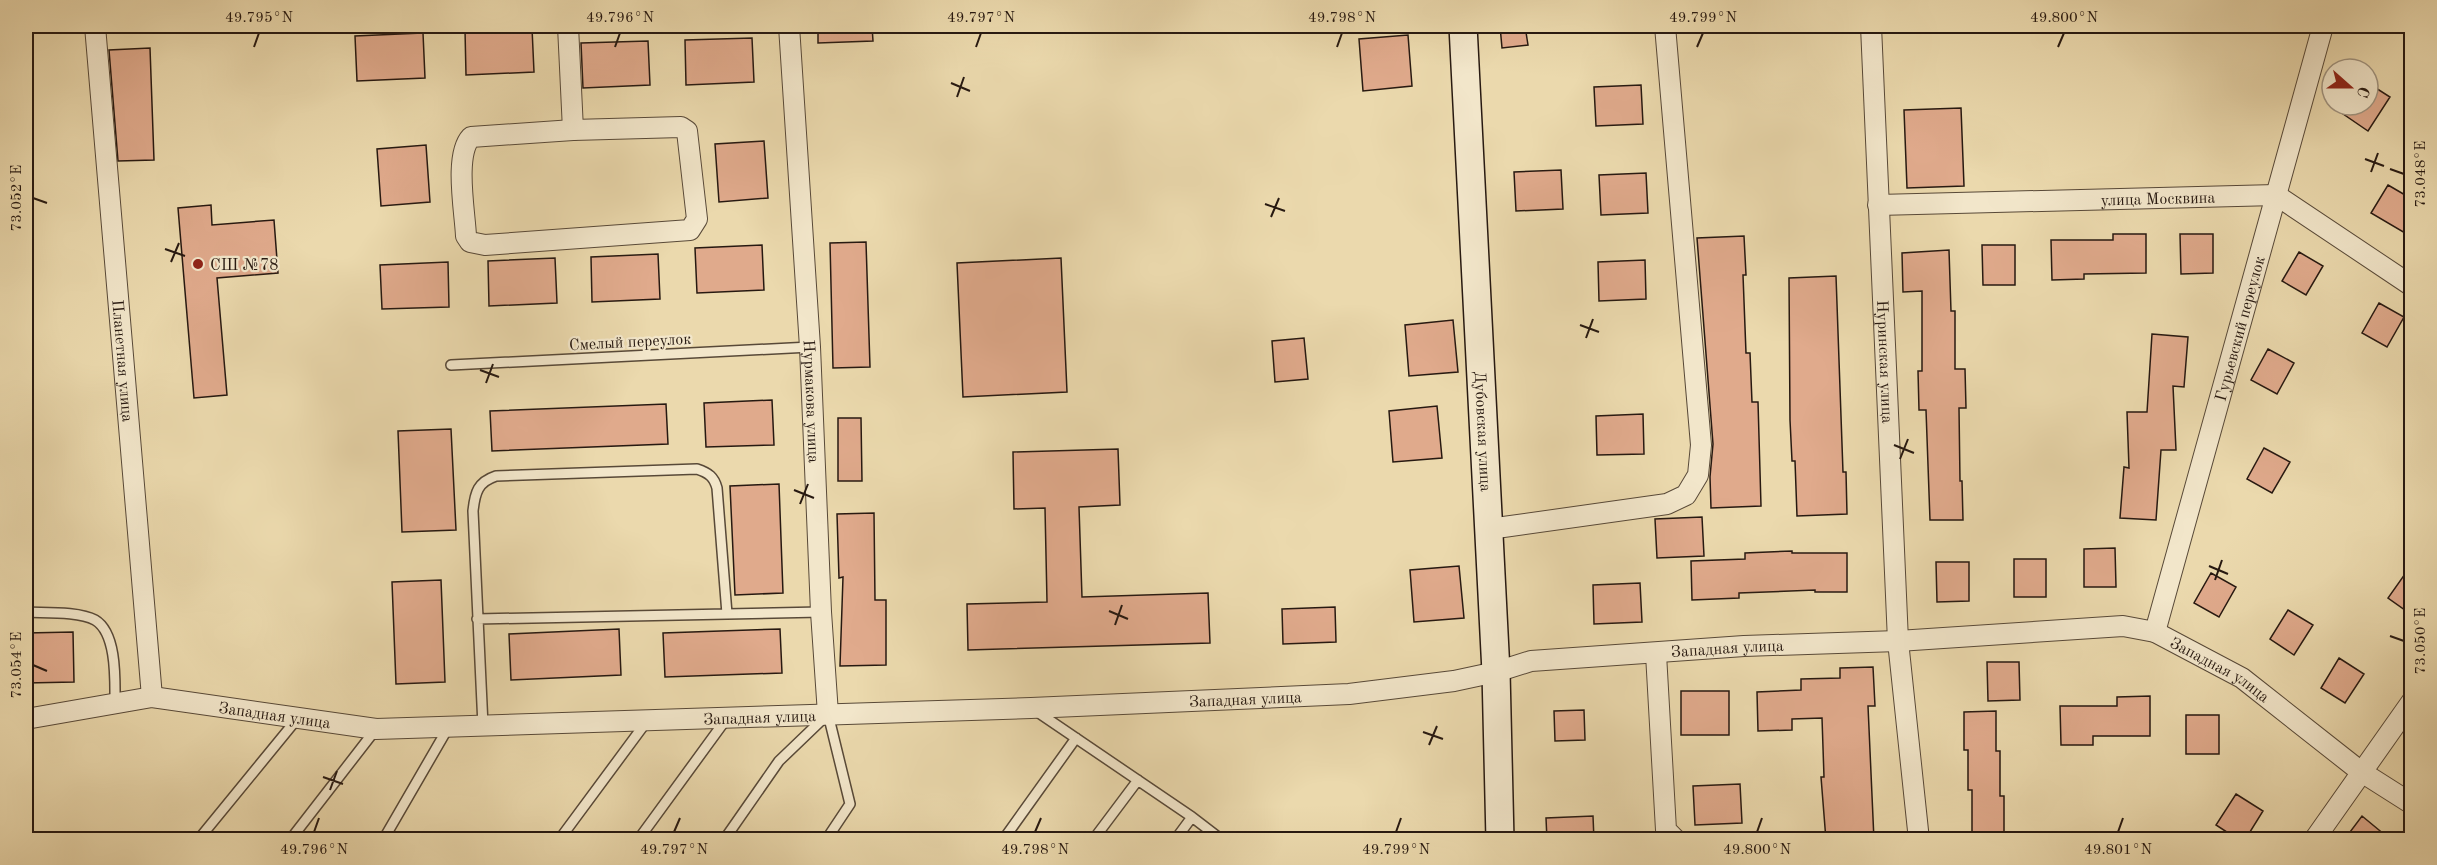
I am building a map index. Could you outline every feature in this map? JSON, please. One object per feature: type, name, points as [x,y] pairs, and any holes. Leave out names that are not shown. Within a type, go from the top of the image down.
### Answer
[{"type":"main road","name":"Дубовская улица","points":[[1463,26],[1496,672],[1500,840]]},
{"type":"street","name":"Планетная улица","points":[[95,26],[152,697]]},
{"type":"street","points":[[568,26],[573,130]]},
{"type":"street","name":"Нурмакова улица","points":[[789,26],[810,347],[821,612],[828,714]]},
{"type":"street","points":[[1489,529],[1667,504],[1686,495],[1698,475],[1701,445],[1665,26]]},
{"type":"street","name":"Нуринская улица","points":[[1871,26],[1898,641],[1919,840]]},
{"type":"street","name":"Гурьевский переулок","points":[[2155,632],[2323,26]]},
{"type":"street","points":[[685,128],[697,219],[694,226],[690,230],[485,245],[470,242],[466,236],[461,158],[466,142],[471,138],[573,130],[685,128]]},
{"type":"street","points":[[2276,195],[2412,286]]},
{"type":"street","name":"улица Москвина","points":[[1878,205],[2276,195]]},
{"type":"street","name":"Западная улица","points":[[26,719],[152,697],[376,729],[1031,708],[1349,694],[1454,681],[1496,672],[1531,661],[1744,646],[1898,641],[2123,626],[2155,632],[2242,678],[2360,771],[2412,804]]},
{"type":"street","points":[[1656,654],[1666,830],[1676,840]]},
{"type":"street","points":[[2314,840],[2360,771],[2412,701]]},
{"type":"lane","name":"Смелый переулок","points":[[451,365],[810,347]]},
{"type":"lane","points":[[483,726],[473,510],[475,492],[484,480],[496,476],[697,469],[706,472],[714,479],[717,489],[727,614]]},
{"type":"lane","points":[[26,612],[75,615],[95,620],[109,638],[115,668],[115,702]]},
{"type":"lane","points":[[477,619],[821,612]]},
{"type":"lane","points":[[1031,708],[1192,817],[1222,840]]},
{"type":"lane","points":[[724,840],[779,761],[828,714]]},
{"type":"lane","name":"Нурмакова улица","points":[[826,840],[850,804],[828,714]]},
{"type":"lane","points":[[198,840],[298,717]]},
{"type":"lane","points":[[638,840],[727,718]]},
{"type":"lane","points":[[559,840],[647,721]]},
{"type":"lane","points":[[388,838],[448,727]]},
{"type":"lane","points":[[290,840],[376,729]]},
{"type":"lane","points":[[1003,840],[1076,738]]},
{"type":"lane","points":[[1093,840],[1137,780]]},
{"type":"lane","points":[[1175,840],[1192,817]]},
{"type":"building","points":[[818,26],[872,26],[873,41],[818,43]]},
{"type":"building","points":[[1500,26],[1525,26],[1528,45],[1502,48]]},
{"type":"building","points":[[532,28],[534,72],[466,75],[465,30]]},
{"type":"building","points":[[423,33],[425,78],[357,81],[355,36]]},
{"type":"building","points":[[1408,35],[1412,86],[1363,91],[1359,39]]},
{"type":"building","points":[[752,38],[754,82],[686,85],[685,40]]},
{"type":"building","points":[[648,41],[650,85],[583,88],[581,43]]},
{"type":"building","points":[[150,48],[154,160],[118,161],[109,50]]},
{"type":"building","points":[[1641,85],[1643,124],[1596,126],[1594,87]]},
{"type":"building","points":[[2380,91],[2390,97],[2380,112]]},
{"type":"building","points":[[1961,108],[1964,186],[1907,188],[1904,110]]},
{"type":"building","points":[[2348,117],[2377,117],[2368,131]]},
{"type":"building","points":[[764,141],[768,198],[719,202],[715,144]]},
{"type":"building","points":[[426,145],[430,202],[381,206],[377,149]]},
{"type":"building","points":[[1561,170],[1563,209],[1516,211],[1514,172]]},
{"type":"building","points":[[1646,173],[1648,213],[1601,215],[1599,175]]},
{"type":"building","points":[[2388,185],[2412,199],[2412,222],[2405,233],[2371,213]]},
{"type":"building","points":[[211,205],[212,225],[274,220],[278,273],[217,278],[227,395],[194,398],[178,208]]},
{"type":"building","points":[[2113,234],[2146,234],[2146,273],[2084,274],[2084,279],[2052,280],[2051,240],[2113,240]]},
{"type":"building","points":[[2180,234],[2213,234],[2213,273],[2181,274]]},
{"type":"building","points":[[1744,236],[1746,353],[1750,353],[1752,402],[1758,402],[1761,506],[1711,508],[1710,477],[1713,444],[1697,238]]},
{"type":"building","points":[[866,242],[870,367],[833,368],[830,243]]},
{"type":"building","points":[[762,245],[764,290],[697,293],[695,248]]},
{"type":"building","points":[[1982,245],[2015,245],[2015,285],[1983,285]]},
{"type":"building","points":[[1949,250],[1951,311],[1955,311],[1955,369],[1965,369],[1966,408],[1959,408],[1963,520],[1930,520],[1926,410],[1919,410],[1918,371],[1922,371],[1922,291],[1903,292],[1902,253]]},
{"type":"building","points":[[2299,252],[2323,266],[2306,295],[2282,281]]},
{"type":"building","points":[[658,254],[660,299],[592,302],[591,257]]},
{"type":"building","points":[[555,258],[557,303],[489,306],[488,261]]},
{"type":"building","points":[[1061,258],[1067,392],[963,397],[957,263]]},
{"type":"building","points":[[1645,260],[1646,299],[1599,301],[1598,262]]},
{"type":"building","points":[[448,262],[449,307],[382,309],[380,265]]},
{"type":"building","points":[[1836,276],[1843,472],[1846,472],[1847,514],[1797,516],[1795,461],[1792,461],[1790,420],[1789,278]]},
{"type":"building","points":[[2379,303],[2404,317],[2387,347],[2362,333]]},
{"type":"building","points":[[1453,320],[1458,372],[1409,376],[1405,325]]},
{"type":"building","points":[[2152,334],[2188,337],[2184,387],[2173,386],[2176,450],[2161,450],[2156,520],[2120,518],[2124,467],[2129,468],[2127,412],[2147,412]]},
{"type":"building","points":[[1304,338],[1308,379],[1275,382],[1272,341]]},
{"type":"building","points":[[2268,349],[2294,363],[2277,394],[2251,380]]},
{"type":"building","points":[[772,400],[774,445],[706,447],[704,403]]},
{"type":"building","points":[[666,404],[668,444],[492,451],[490,411]]},
{"type":"building","points":[[1437,406],[1442,458],[1393,462],[1389,411]]},
{"type":"building","points":[[1643,414],[1644,454],[1597,455],[1596,416]]},
{"type":"building","points":[[838,418],[861,418],[862,481],[838,481]]},
{"type":"building","points":[[451,429],[456,530],[402,532],[398,431]]},
{"type":"building","points":[[2264,448],[2290,462],[2272,493],[2247,479]]},
{"type":"building","points":[[1118,449],[1120,505],[1079,507],[1082,597],[1208,593],[1210,643],[968,650],[967,604],[1047,602],[1045,508],[1014,509],[1013,452]]},
{"type":"building","points":[[779,484],[783,593],[735,595],[730,486]]},
{"type":"building","points":[[874,513],[875,600],[886,600],[886,665],[840,666],[843,577],[839,578],[837,514]]},
{"type":"building","points":[[1702,517],[1704,556],[1657,558],[1655,519]]},
{"type":"building","points":[[2115,548],[2116,587],[2084,587],[2084,549]]},
{"type":"building","points":[[1792,551],[1792,553],[1847,553],[1847,592],[1815,592],[1815,590],[1739,593],[1739,598],[1692,600],[1691,561],[1745,559],[1745,553]]},
{"type":"building","points":[[2014,559],[2046,559],[2046,597],[2014,597]]},
{"type":"building","points":[[1936,562],[1969,562],[1969,601],[1937,602]]},
{"type":"building","points":[[2412,564],[2412,615],[2388,598]]},
{"type":"building","points":[[1459,566],[1464,618],[1414,622],[1410,570]]},
{"type":"building","points":[[2211,573],[2236,587],[2219,617],[2194,603]]},
{"type":"building","points":[[441,580],[445,682],[396,684],[392,582]]},
{"type":"building","points":[[1640,583],[1642,622],[1594,624],[1593,585]]},
{"type":"building","points":[[1335,607],[1336,642],[1283,644],[1282,609]]},
{"type":"building","points":[[2288,610],[2313,625],[2294,655],[2270,639]]},
{"type":"building","points":[[619,629],[621,675],[511,680],[509,634]]},
{"type":"building","points":[[780,629],[782,673],[665,677],[663,633]]},
{"type":"building","points":[[73,632],[74,682],[26,683],[26,633]]},
{"type":"building","points":[[2339,658],[2364,674],[2345,703],[2321,688]]},
{"type":"building","points":[[1987,662],[2019,662],[2020,700],[1988,701]]},
{"type":"building","points":[[1873,667],[1875,706],[1868,706],[1874,840],[1826,840],[1821,777],[1824,777],[1822,718],[1792,719],[1792,730],[1758,731],[1757,692],[1801,690],[1801,679],[1840,678],[1840,668]]},
{"type":"building","points":[[1681,691],[1729,691],[1729,735],[1681,735]]},
{"type":"building","points":[[2150,696],[2150,736],[2093,736],[2093,745],[2061,745],[2060,706],[2117,706],[2117,697]]},
{"type":"building","points":[[1584,710],[1585,740],[1555,741],[1554,711]]},
{"type":"building","points":[[1996,711],[1996,751],[2000,751],[2000,796],[2004,796],[2004,834],[1972,834],[1972,790],[1968,790],[1968,750],[1964,750],[1964,712]]},
{"type":"building","points":[[2186,715],[2219,715],[2219,754],[2186,754]]},
{"type":"building","points":[[1740,784],[1742,823],[1695,825],[1693,786]]},
{"type":"building","points":[[2236,794],[2263,811],[2245,840],[2239,840],[2216,825]]},
{"type":"building","points":[[1593,816],[1594,840],[1547,840],[1546,818]]},
{"type":"building","points":[[2362,816],[2391,840],[2344,840]]},
{"type":"place","name":"СШ №78","points":[[198,264]]}]
